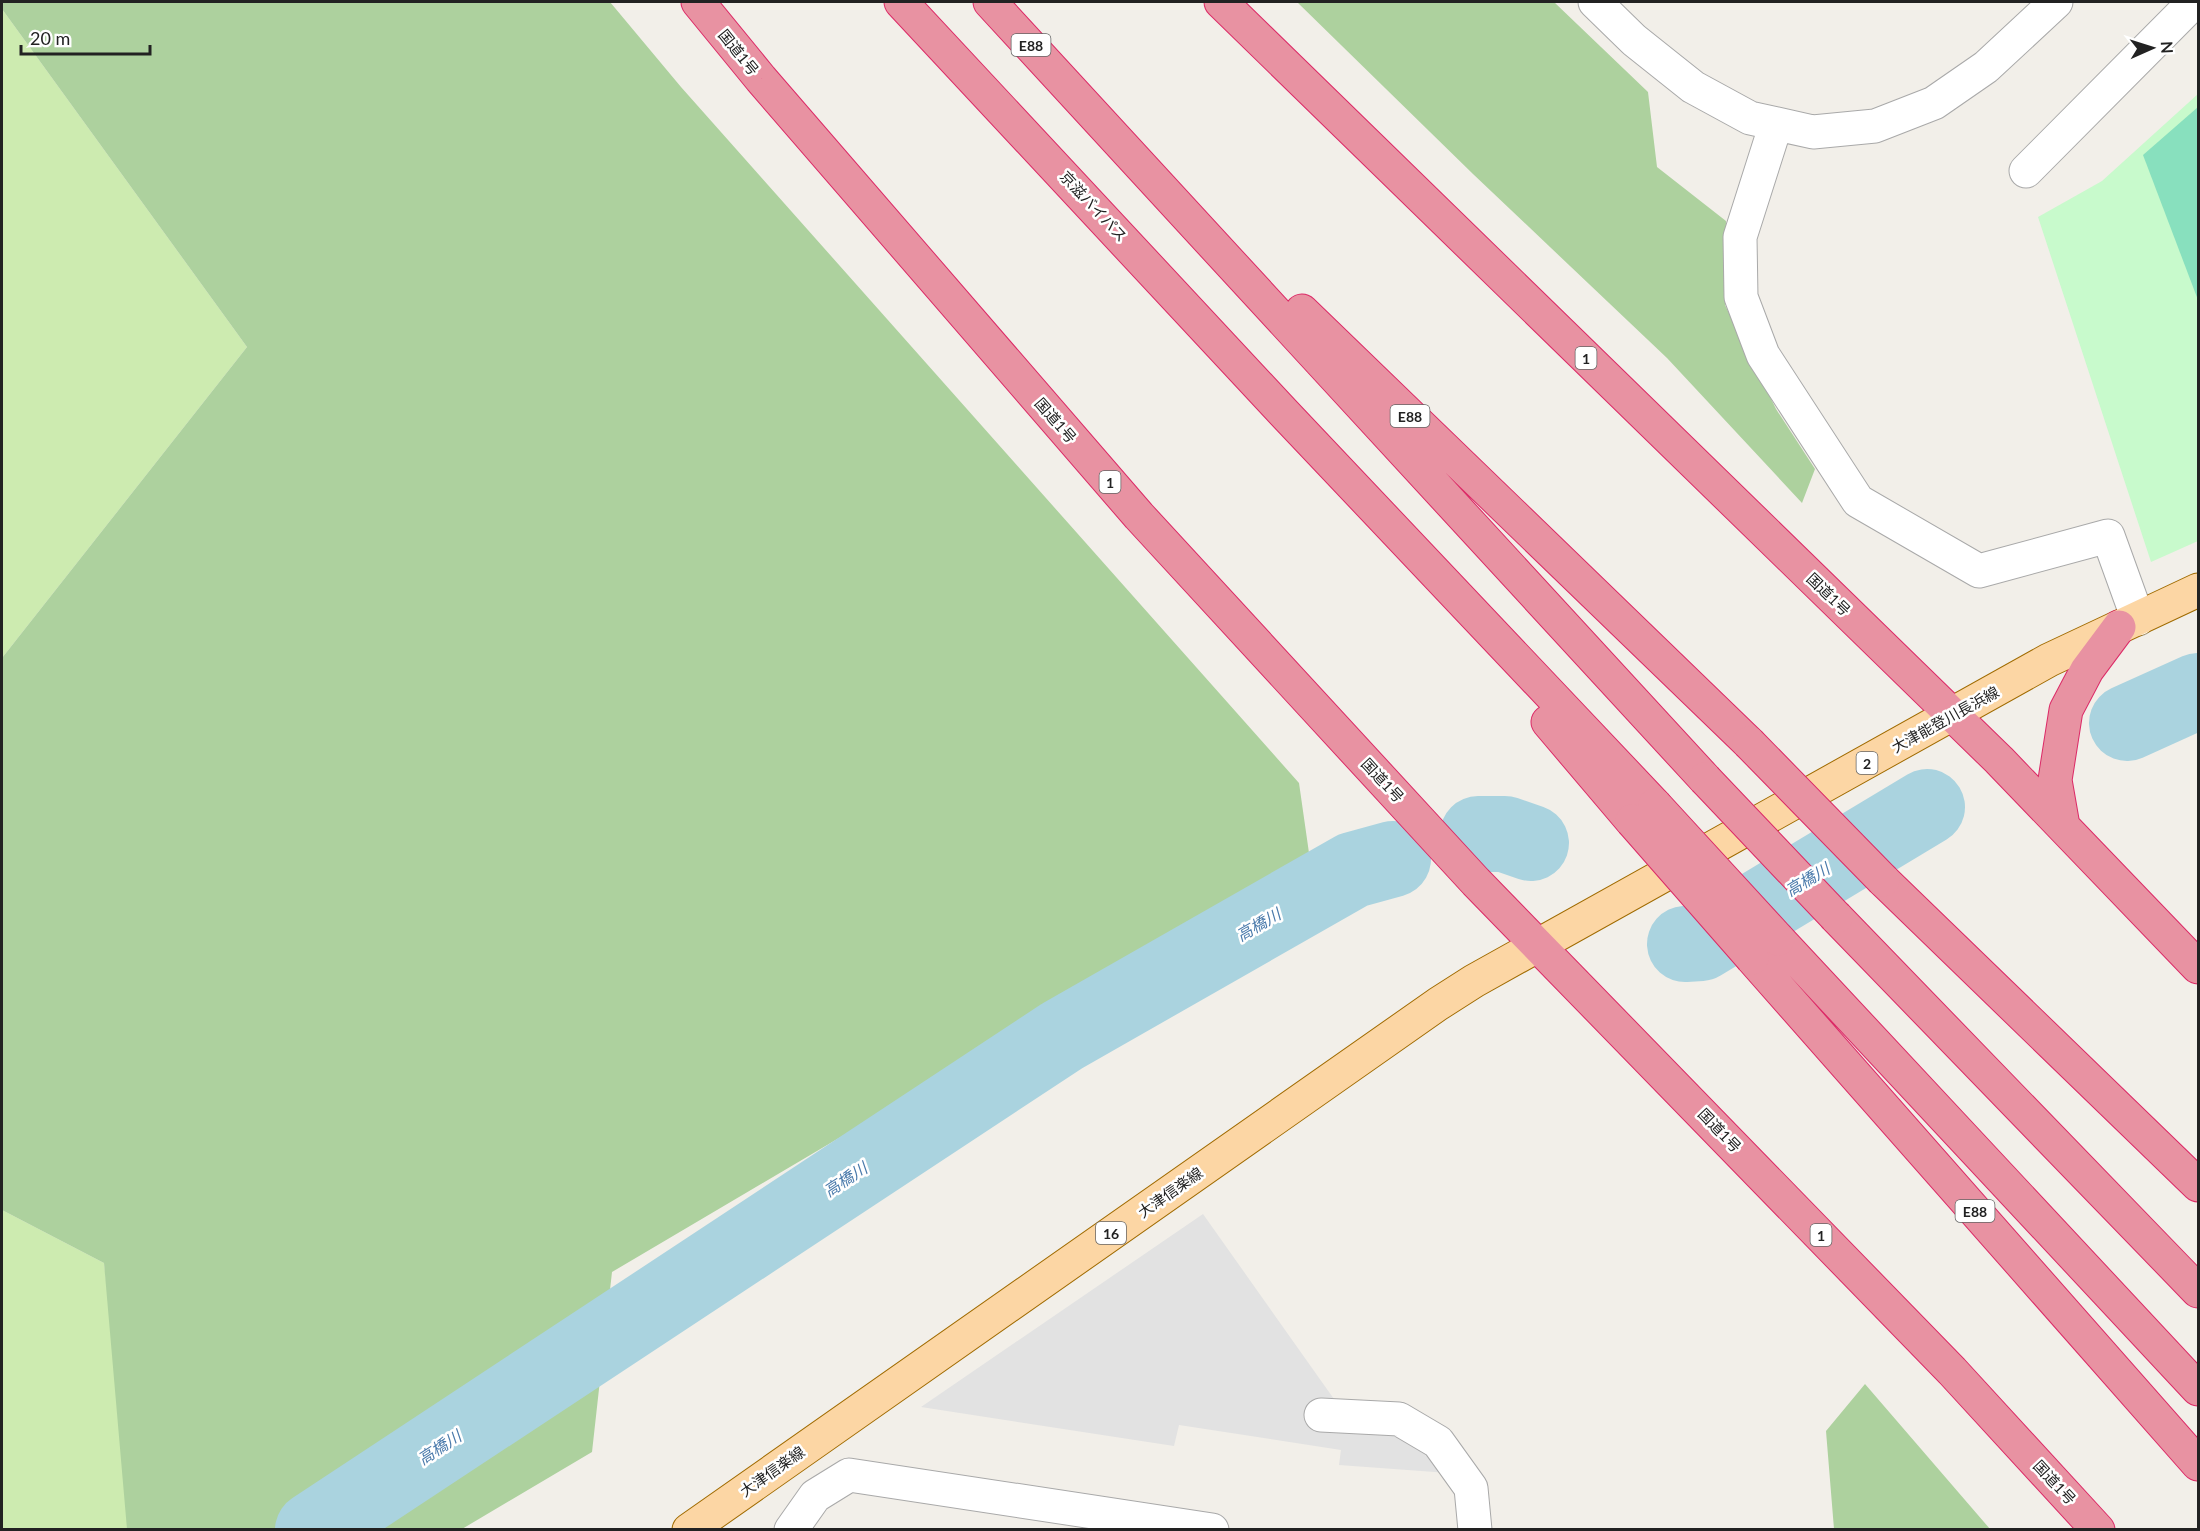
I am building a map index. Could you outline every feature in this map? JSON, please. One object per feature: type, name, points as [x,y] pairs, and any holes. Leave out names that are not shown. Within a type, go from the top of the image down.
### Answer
[{"type":"highway","name":"国道1号","points":[[698,2],[761,79],[1139,516],[1476,882],[1540,945],[1952,1371],[2098,1530]]},
{"type":"highway","name":"京滋バイパス","points":[[901,2],[1284,413],[1644,813]]},
{"type":"highway","name":"E88","points":[[990,2],[1543,606],[1705,779],[2199,1291]]},
{"type":"highway","name":"国道1号","points":[[1221,2],[1953,714],[2199,967]]},
{"type":"highway","name":"E88","points":[[1072,89],[1749,743],[1883,880],[2199,1185]]},
{"type":"highway","points":[[2063,826],[2055,780],[2066,710],[2087,670],[2128,623]]},
{"type":"highway","name":"E88","points":[[1644,813],[1778,939],[2199,1389]]},
{"type":"highway","name":"E88","points":[[1644,813],[1752,958],[2199,1464]]},
{"type":"main road","name":"大津能登川長浜線","points":[[1540,945],[2049,660],[2199,590]]},
{"type":"main road","name":"大津信楽線","points":[[689,1530],[1438,1004],[1540,945]]},
{"type":"street","points":[[1595,2],[1634,40],[1693,87],[1750,118],[1813,132],[1875,126],[1934,103],[1986,67],[2056,2]]},
{"type":"street","points":[[2026,171],[2194,2]]},
{"type":"street","points":[[1776,124],[1740,237],[1741,297],[1763,355],[1858,501],[1979,571],[2108,536],[2128,623]]},
{"type":"street","points":[[1321,1415],[1399,1419],[1438,1442],[1471,1488],[1475,1530]]},
{"type":"street","points":[[791,1530],[815,1496],[849,1475],[1212,1530]]},
{"type":"green space","points":[[2,2],[610,2],[681,87],[1299,783],[1310,860],[612,1272],[592,1452],[462,1529],[127,1529],[104,1263],[2,1210],[2,658],[247,347],[2,9]]},
{"type":"green space","points":[[1297,2],[1554,2],[1648,92],[1657,167],[1726,221],[1725,305],[1776,409],[1815,469],[1802,503],[1667,358],[1473,174]]},
{"type":"green space","points":[[2,9],[247,347],[2,658]]},
{"type":"green space","points":[[2198,94],[2198,541],[2151,562],[2038,217],[2102,181]]},
{"type":"green space","points":[[2198,107],[2198,300],[2143,155]]},
{"type":"green space","points":[[2,1210],[104,1263],[135,1529],[2,1529]]},
{"type":"green space","points":[[1865,1384],[1990,1529],[1834,1529],[1826,1431]]},
{"type":"shaded area","points":[[1203,1214],[1346,1416],[1399,1419],[1462,1474],[1339,1465],[1341,1450],[1179,1425],[1174,1446],[921,1407]]},
{"type":"waterway","name":"高橋川","points":[[2127,723],[2198,691]]},
{"type":"waterway","name":"高橋川","points":[[1685,944],[1701,943],[1927,807]]},
{"type":"waterway","name":"高橋川","points":[[1478,834],[1505,834],[1531,843]]},
{"type":"waterway","name":"高橋川","points":[[313,1530],[1062,1036],[1353,870],[1393,859]]}]
